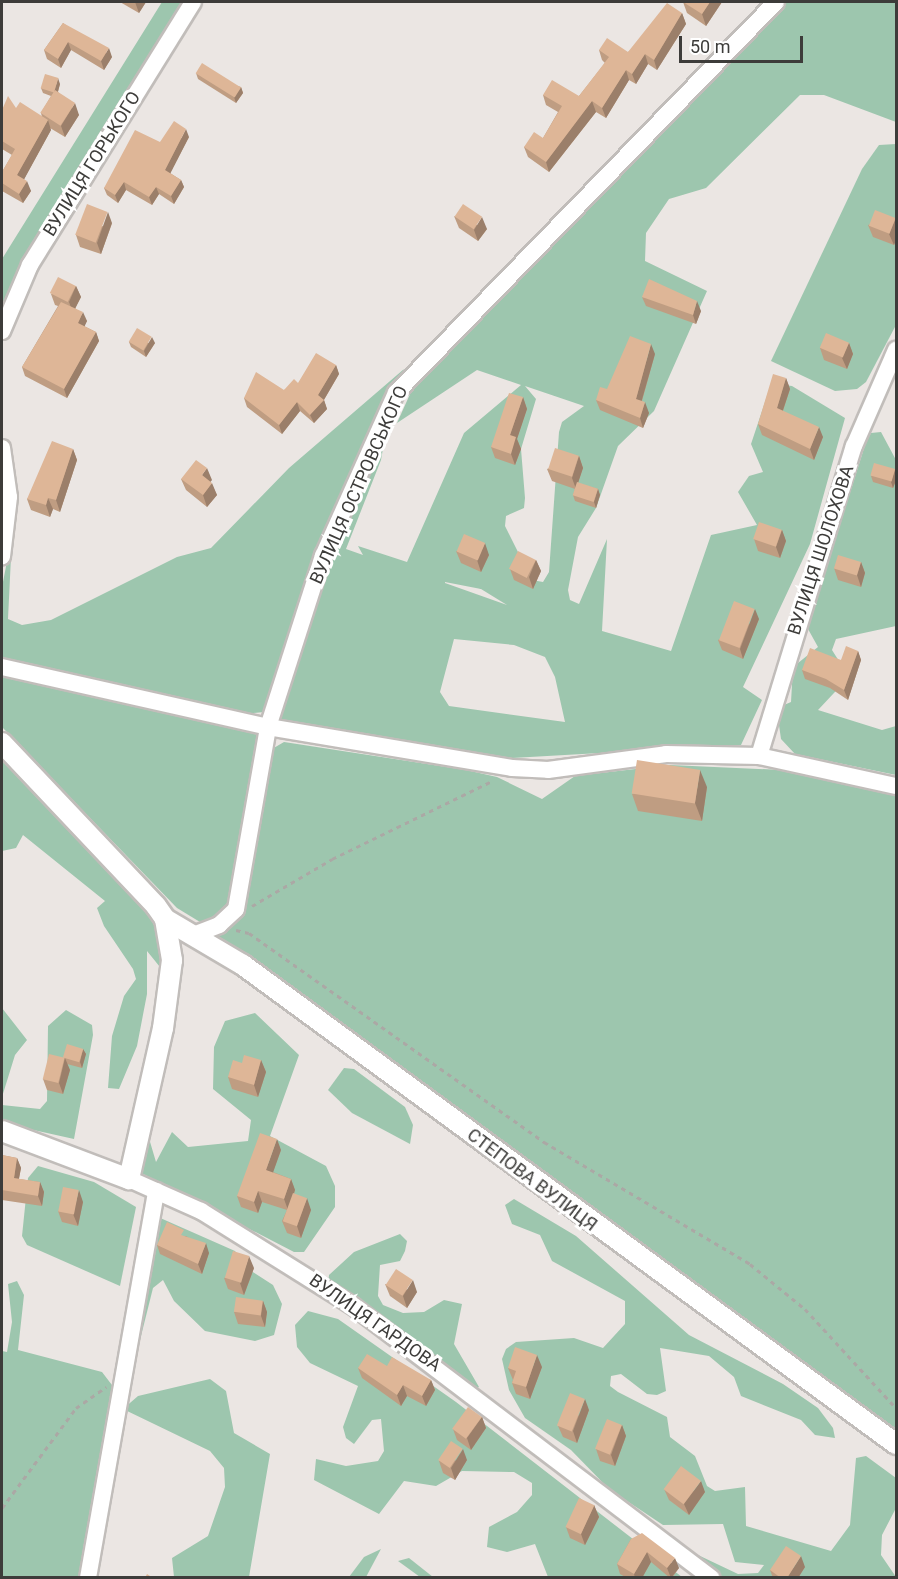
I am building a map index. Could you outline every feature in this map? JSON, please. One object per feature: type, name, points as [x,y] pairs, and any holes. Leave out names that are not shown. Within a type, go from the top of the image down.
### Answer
[{"type":"street","name":"ВУЛИЦЯ ГОРЬКОГО","points":[[2,331],[30,265],[193,2]]},
{"type":"street","name":"ВУЛИЦЯ ОСТРОВСЬКОГО","points":[[236,909],[268,727],[323,556],[407,376],[510,280],[774,5]]},
{"type":"street","name":"ВУЛИЦЯ ШОЛОХОВА","points":[[759,756],[855,446],[897,350]]},
{"type":"street","points":[[2,448],[9,497],[2,557]]},
{"type":"street","points":[[2,667],[268,727],[512,768],[559,769],[666,754],[759,756],[897,786]]},
{"type":"street","points":[[2,743],[165,919],[172,946],[170,990],[129,1179]]},
{"type":"street","points":[[196,934],[219,925],[236,909]]},
{"type":"street","name":"СТЕПОВА ВУЛИЦЯ","points":[[165,919],[196,934],[897,1444]]},
{"type":"street","name":"ВУЛИЦЯ ГАРДОВА","points":[[2,1131],[156,1191],[275,1255],[424,1354],[711,1578]]},
{"type":"street","points":[[88,1578],[156,1191]]},
{"type":"path","points":[[236,909],[261,902],[390,829],[459,802],[512,768]]},
{"type":"path","points":[[219,925],[249,933],[544,1142],[750,1264],[805,1310],[897,1408]]},
{"type":"path","points":[[2,1508],[76,1408],[124,1373]]},
{"type":"green space","points":[[162,2],[186,2],[14,281],[2,312],[2,259]]},
{"type":"green space","points":[[783,2],[896,2],[896,122],[824,95],[800,95],[706,188],[669,199],[646,233],[645,261],[707,291],[654,411],[618,446],[596,508],[578,537],[568,590],[570,600],[579,604],[607,539],[602,631],[671,651],[711,535],[757,525],[738,492],[749,476],[763,472],[751,444],[768,393],[777,384],[792,386],[845,418],[810,544],[743,687],[762,700],[741,745],[512,758],[290,723],[264,712],[242,714],[2,658],[2,587],[12,536],[8,619],[22,625],[51,620],[177,557],[211,548],[289,468],[404,369],[394,386],[381,460],[346,549],[363,555],[358,546],[407,562],[464,433],[521,385],[477,370],[397,423],[415,383]],"holes":[[[525,386],[584,406],[562,422],[559,432],[549,572],[543,582],[532,580],[505,526],[506,516],[524,508],[521,449],[536,399]],[[445,583],[481,589],[507,605]],[[454,639],[514,645],[545,657],[555,677],[565,722],[449,706],[440,692]]]},
{"type":"green space","points":[[896,144],[896,325],[866,382],[857,389],[835,391],[771,361],[862,169],[879,145]]},
{"type":"green space","points":[[881,432],[896,460],[896,626],[836,639],[832,650],[849,677],[818,710],[882,730],[896,726],[896,775],[795,754],[781,739],[779,725],[784,705],[791,702],[793,667],[818,647],[808,629],[810,619],[866,442],[871,433]]},
{"type":"green space","points":[[2,674],[257,734],[237,887],[225,914],[200,922],[177,908],[2,727]]},
{"type":"green space","points":[[284,742],[466,770],[497,777],[542,799],[575,776],[670,765],[782,770],[896,792],[896,1438],[215,934],[236,920],[253,859],[272,749]]},
{"type":"green space","points":[[2,757],[158,922],[164,972],[147,951],[147,994],[137,1046],[119,1089],[108,1088],[112,1036],[124,996],[136,979],[133,969],[104,926],[97,908],[105,901],[23,835],[16,848],[2,851]]},
{"type":"green space","points":[[2,1008],[27,1040],[15,1055],[2,1097]]},
{"type":"green space","points":[[66,1010],[92,1025],[93,1035],[74,1139],[2,1123],[2,1105],[40,1109],[47,1101],[48,1026]]},
{"type":"green space","points":[[255,1013],[299,1055],[270,1136],[326,1166],[335,1186],[335,1207],[304,1252],[294,1252],[139,1172],[148,1135],[156,1162],[172,1132],[188,1147],[248,1141],[251,1120],[213,1089],[214,1047],[225,1021]]},
{"type":"green space","points":[[344,1068],[354,1069],[405,1107],[413,1125],[410,1144],[352,1113],[328,1090]]},
{"type":"green space","points":[[38,1166],[94,1182],[136,1207],[120,1286],[27,1245],[22,1236],[28,1178]]},
{"type":"green space","points":[[514,1199],[576,1236],[689,1335],[783,1384],[818,1408],[833,1428],[835,1438],[815,1435],[801,1420],[741,1396],[734,1377],[709,1356],[660,1348],[666,1391],[657,1395],[647,1394],[621,1374],[611,1376],[610,1386],[618,1392],[667,1417],[670,1437],[695,1456],[707,1486],[715,1491],[745,1487],[746,1526],[831,1551],[850,1525],[856,1458],[866,1456],[896,1478],[896,1508],[882,1535],[881,1555],[896,1577],[719,1577],[698,1555],[738,1574],[758,1573],[764,1565],[735,1562],[723,1524],[663,1525],[609,1489],[571,1450],[525,1418],[509,1390],[502,1359],[506,1349],[516,1342],[574,1338],[603,1348],[625,1324],[625,1301],[552,1261],[540,1235],[512,1224],[505,1205]]},
{"type":"green space","points":[[158,1217],[235,1251],[248,1269],[273,1285],[282,1304],[274,1335],[255,1341],[205,1331],[174,1301],[163,1280],[153,1288],[136,1356],[128,1363]]},
{"type":"green space","points":[[400,1234],[407,1241],[405,1251],[400,1261],[380,1265],[378,1296],[383,1305],[403,1313],[424,1312],[444,1300],[462,1304],[454,1344],[479,1387],[473,1390],[328,1286],[329,1275],[354,1252]]},
{"type":"green space","points":[[17,1281],[24,1295],[18,1350],[102,1372],[115,1389],[82,1577],[2,1578],[2,1351],[7,1352],[12,1322],[8,1284]]},
{"type":"green space","points":[[308,1311],[338,1319],[456,1402],[682,1577],[548,1577],[535,1544],[507,1552],[487,1547],[489,1527],[517,1512],[532,1495],[532,1483],[514,1472],[462,1471],[436,1486],[404,1481],[379,1514],[314,1480],[316,1459],[346,1466],[378,1461],[384,1451],[381,1419],[372,1420],[354,1444],[346,1438],[343,1427],[358,1386],[310,1363],[297,1347],[295,1325]]},
{"type":"green space","points":[[210,1379],[226,1391],[234,1433],[270,1454],[249,1577],[174,1577],[172,1558],[208,1536],[225,1487],[224,1468],[210,1451],[123,1409],[138,1396]]},
{"type":"green space","points":[[381,1549],[366,1577],[349,1577],[364,1557]]},
{"type":"green space","points":[[409,1558],[433,1577],[420,1577],[398,1561]]},
{"type":"building","points":[[683,2],[710,2],[702,14]]},
{"type":"building","points":[[667,3],[682,13],[654,60],[645,54],[632,74],[626,70],[602,108],[592,101],[546,162],[524,147],[534,132],[543,138],[562,106],[543,95],[552,80],[579,96],[609,57],[599,50],[607,38],[628,52]]},
{"type":"building","points":[[63,23],[109,48],[101,61],[68,42],[58,59],[44,50]]},
{"type":"building","points":[[202,63],[241,87],[235,98],[196,73]]},
{"type":"building","points":[[45,74],[58,78],[54,92],[41,88]]},
{"type":"building","points":[[55,90],[75,103],[60,126],[40,113]]},
{"type":"building","points":[[8,96],[16,108],[20,102],[48,120],[17,175],[27,181],[19,194],[2,183],[2,172],[15,149],[2,141],[2,110]]},
{"type":"building","points":[[174,121],[186,129],[165,170],[181,180],[171,196],[156,187],[149,197],[124,182],[115,195],[104,188],[135,130],[160,142]]},
{"type":"building","points":[[87,204],[108,212],[96,243],[75,235]]},
{"type":"building","points":[[463,204],[482,217],[474,229],[455,216]]},
{"type":"building","points":[[875,210],[896,218],[889,234],[869,226]]},
{"type":"building","points":[[58,277],[76,286],[68,302],[50,293]]},
{"type":"building","points":[[649,279],[697,301],[693,315],[642,297]]},
{"type":"building","points":[[61,302],[83,312],[78,323],[96,332],[64,389],[22,367]]},
{"type":"building","points":[[137,328],[152,337],[143,350],[129,342]]},
{"type":"building","points":[[826,333],[849,343],[843,357],[820,348]]},
{"type":"building","points":[[630,336],[651,344],[636,399],[645,402],[640,418],[596,400],[600,387],[607,389]]},
{"type":"building","points":[[316,353],[336,365],[318,395],[324,400],[310,415],[297,402],[279,425],[244,398],[256,372],[284,390],[294,379],[298,383]]},
{"type":"building","points":[[773,374],[786,378],[777,408],[819,427],[810,449],[758,424]]},
{"type":"building","points":[[509,393],[523,397],[510,435],[516,437],[511,454],[491,447]]},
{"type":"building","points":[[52,441],[73,449],[56,500],[48,498],[46,505],[27,499]]},
{"type":"building","points":[[555,448],[579,456],[572,477],[548,469]]},
{"type":"building","points":[[196,460],[207,468],[202,475],[212,483],[203,495],[181,479]]},
{"type":"building","points":[[874,463],[895,469],[892,482],[870,475]]},
{"type":"building","points":[[577,482],[598,489],[594,502],[573,495]]},
{"type":"building","points":[[759,522],[782,530],[776,547],[753,539]]},
{"type":"building","points":[[464,534],[485,543],[478,560],[457,551]]},
{"type":"building","points":[[518,551],[536,560],[527,578],[509,569]]},
{"type":"building","points":[[838,555],[861,562],[857,575],[834,568]]},
{"type":"building","points":[[734,601],[755,609],[739,648],[719,640]]},
{"type":"building","points":[[846,646],[858,651],[844,690],[826,679],[802,670],[810,648],[841,660]]},
{"type":"building","points":[[637,760],[700,770],[695,804],[632,794]]},
{"type":"building","points":[[67,1044],[83,1049],[79,1062],[63,1057]]},
{"type":"building","points":[[49,1054],[65,1058],[58,1083],[43,1079]]},
{"type":"building","points":[[244,1055],[261,1060],[254,1085],[228,1077],[233,1060],[242,1063]]},
{"type":"building","points":[[260,1133],[277,1139],[266,1170],[291,1179],[284,1199],[258,1191],[254,1202],[237,1196]]},
{"type":"building","points":[[2,1155],[17,1158],[14,1178],[40,1182],[38,1196],[2,1190]]},
{"type":"building","points":[[63,1187],[79,1190],[74,1215],[58,1212]]},
{"type":"building","points":[[293,1193],[307,1198],[297,1226],[283,1221]]},
{"type":"building","points":[[167,1222],[184,1230],[181,1235],[206,1243],[198,1264],[157,1245]]},
{"type":"building","points":[[233,1251],[249,1256],[241,1283],[225,1278]]},
{"type":"building","points":[[396,1269],[413,1280],[402,1296],[386,1285]]},
{"type":"building","points":[[236,1297],[263,1301],[261,1316],[234,1312]]},
{"type":"building","points":[[515,1347],[537,1355],[526,1387],[512,1383],[516,1371],[508,1368]]},
{"type":"building","points":[[367,1354],[387,1366],[392,1357],[431,1380],[422,1396],[403,1385],[397,1395],[358,1368]]},
{"type":"building","points":[[570,1393],[585,1399],[572,1431],[557,1425]]},
{"type":"building","points":[[468,1407],[482,1417],[466,1439],[452,1429]]},
{"type":"building","points":[[607,1419],[622,1425],[610,1455],[595,1449]]},
{"type":"building","points":[[451,1441],[463,1449],[450,1468],[438,1460]]},
{"type":"building","points":[[681,1466],[701,1481],[684,1504],[664,1489]]},
{"type":"building","points":[[579,1498],[594,1505],[581,1534],[565,1527]]},
{"type":"building","points":[[642,1533],[675,1558],[667,1568],[647,1552],[634,1574],[617,1564],[631,1539]]},
{"type":"building","points":[[786,1546],[801,1556],[787,1578],[781,1578],[770,1570]]}]
